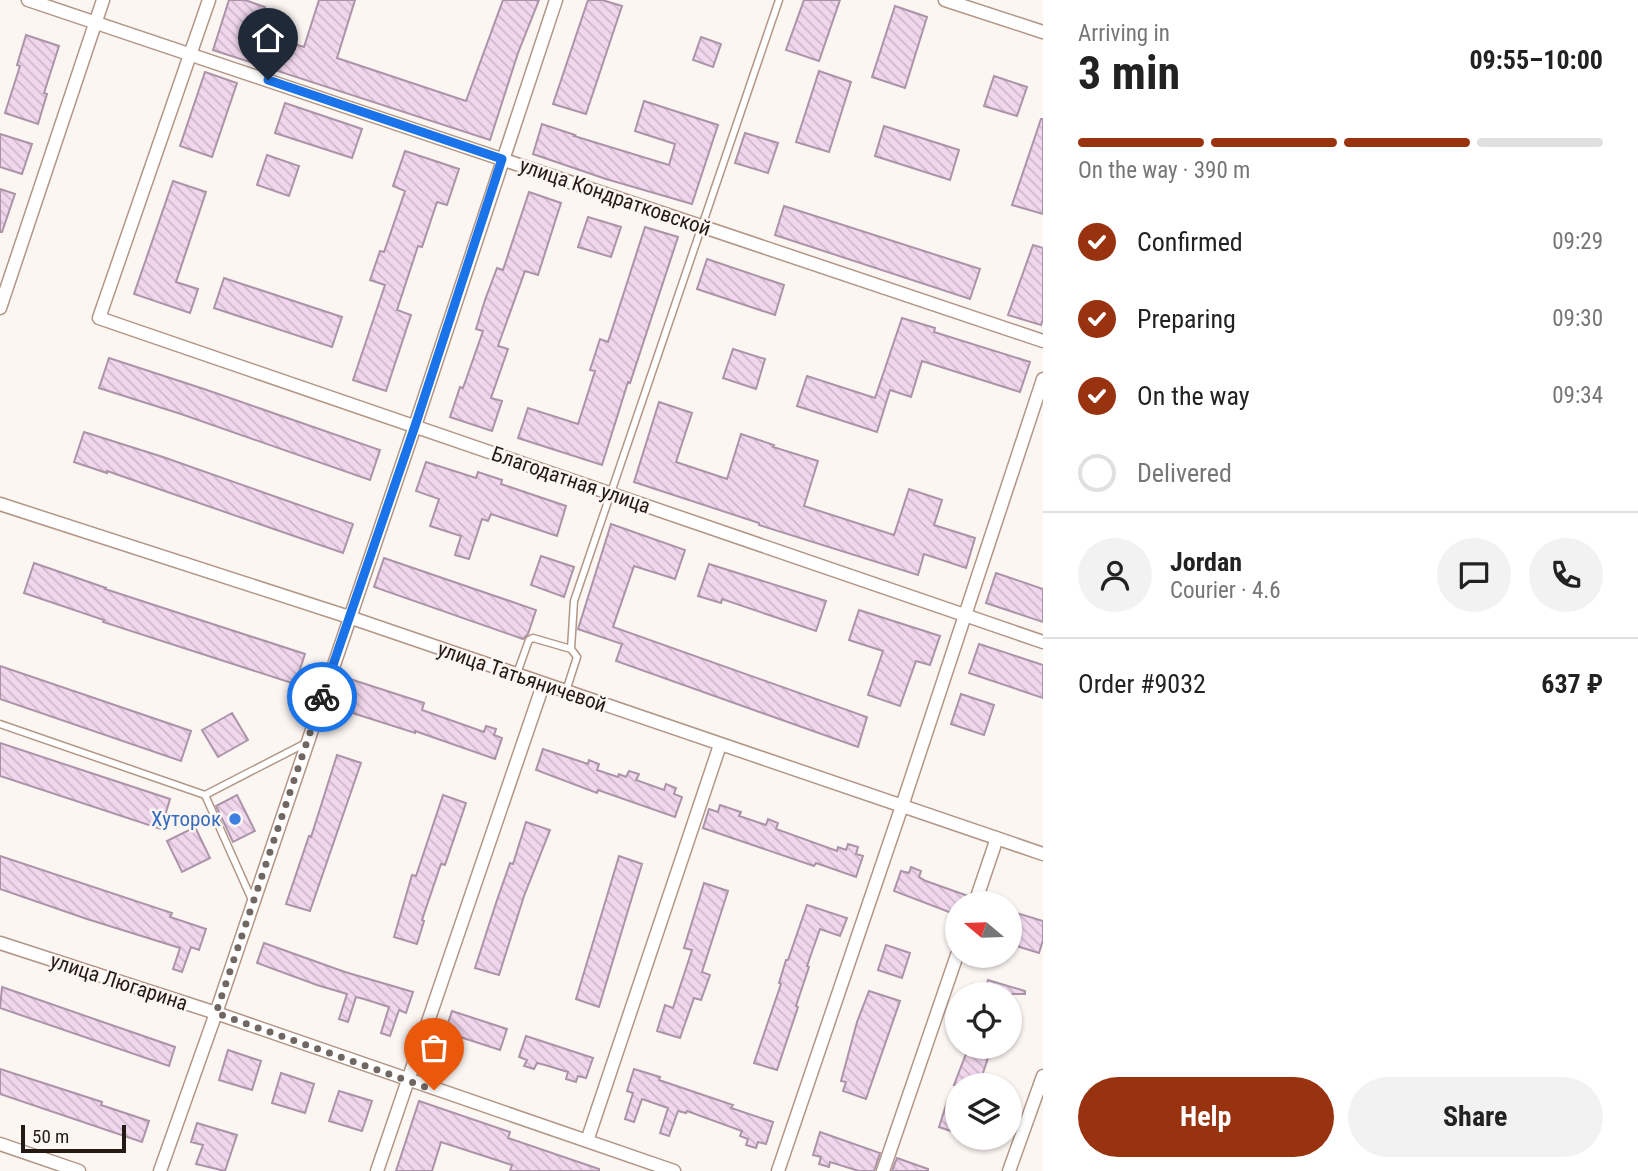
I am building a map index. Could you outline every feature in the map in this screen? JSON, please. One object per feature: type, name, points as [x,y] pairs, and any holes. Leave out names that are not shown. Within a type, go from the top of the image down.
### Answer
[{"type":"street","name":"улица Кондратковской","points":[[28,0],[1043,341]]},
{"type":"street","points":[[0,308],[103,0]]},
{"type":"street","points":[[191,54],[209,0]]},
{"type":"street","points":[[160,1171],[415,426],[556,0]]},
{"type":"street","points":[[945,0],[1043,32]]},
{"type":"street","name":"Благодатная улица","points":[[191,54],[99,318],[1043,642]]},
{"type":"street","points":[[778,1171],[1043,379]]},
{"type":"street","name":"улица Татьяничевой","points":[[0,504],[349,617],[1043,854]]},
{"type":"street","points":[[377,1171],[543,685]]},
{"type":"street","points":[[587,1141],[720,745]]},
{"type":"street","points":[[979,891],[997,838]]},
{"type":"street","name":"улица Люгарина","points":[[0,943],[216,1013],[674,1171]]},
{"type":"street","points":[[883,1171],[953,968]]},
{"type":"street","points":[[1009,1171],[1043,1076]]},
{"type":"street","points":[[0,1144],[79,1171]]},
{"type":"lane","points":[[571,649],[574,601],[779,0]]},
{"type":"lane","points":[[516,676],[529,640],[533,638],[571,649],[577,657],[566,693]]},
{"type":"lane","points":[[0,724],[205,795],[306,743]]},
{"type":"lane","points":[[205,795],[253,901]]},
{"type":"building","points":[[229,0],[245,0],[265,7],[256,32],[304,47],[319,0],[355,0],[337,58],[466,101],[503,0],[539,0],[518,53],[490,140],[213,50]]},
{"type":"building","points":[[588,0],[602,0],[622,6],[586,114],[553,104]]},
{"type":"building","points":[[804,0],[840,0],[819,61],[786,50]]},
{"type":"building","points":[[895,6],[927,17],[905,88],[872,77]]},
{"type":"building","points":[[26,35],[59,46],[44,93],[47,94],[38,124],[5,113],[20,66],[17,65]]},
{"type":"building","points":[[701,37],[721,44],[713,67],[693,60]]},
{"type":"building","points":[[819,71],[851,82],[829,152],[796,142]]},
{"type":"building","points":[[205,72],[237,83],[212,157],[180,146]]},
{"type":"building","points":[[994,76],[1027,87],[1017,116],[984,106]]},
{"type":"building","points":[[644,101],[718,125],[692,204],[533,154],[542,124],[669,165],[675,144],[635,131]]},
{"type":"building","points":[[285,103],[362,129],[352,158],[275,133]]},
{"type":"building","points":[[1043,119],[1043,214],[1012,205]]},
{"type":"building","points":[[884,126],[959,150],[950,180],[875,156]]},
{"type":"building","points":[[745,133],[778,143],[768,173],[735,163]]},
{"type":"building","points":[[0,134],[32,144],[22,174],[0,167]]},
{"type":"building","points":[[405,151],[459,169],[447,205],[437,202],[422,247],[418,246],[397,310],[411,315],[386,391],[353,380],[385,285],[370,280],[380,251],[384,252],[405,191],[393,186]]},
{"type":"building","points":[[267,155],[299,166],[289,196],[257,185]]},
{"type":"building","points":[[173,181],[206,192],[176,282],[198,289],[190,313],[134,294]]},
{"type":"building","points":[[0,189],[15,194],[2,232],[0,232]]},
{"type":"building","points":[[529,192],[561,203],[538,275],[525,271],[498,346],[508,349],[491,398],[502,401],[492,431],[450,417],[483,331],[476,329],[485,300],[497,268],[503,270]]},
{"type":"building","points":[[784,206],[980,269],[970,299],[775,235]]},
{"type":"building","points":[[588,217],[621,227],[611,257],[578,247]]},
{"type":"building","points":[[645,227],[678,237],[602,465],[518,438],[528,408],[578,424],[595,371],[590,370],[600,339],[608,342]]},
{"type":"building","points":[[1033,245],[1043,248],[1041,325],[1008,315]]},
{"type":"building","points":[[707,259],[784,285],[775,315],[697,289]]},
{"type":"building","points":[[224,278],[342,317],[332,347],[214,308]]},
{"type":"building","points":[[902,318],[935,328],[934,332],[1030,362],[1020,392],[922,361],[911,397],[890,390],[877,432],[797,406],[807,376],[875,398]]},
{"type":"building","points":[[733,349],[765,359],[756,389],[723,378]]},
{"type":"building","points":[[109,358],[380,450],[370,480],[99,388]]},
{"type":"building","points":[[659,402],[692,413],[676,462],[727,479],[741,434],[774,445],[773,447],[818,461],[804,506],[894,535],[909,489],[942,500],[934,525],[975,538],[966,568],[924,554],[918,575],[634,482]]},
{"type":"building","points":[[84,432],[353,524],[343,553],[74,462]]},
{"type":"building","points":[[426,462],[476,478],[478,472],[502,480],[501,484],[566,506],[557,536],[491,514],[488,521],[482,519],[469,559],[455,555],[461,536],[430,526],[439,499],[416,491]]},
{"type":"building","points":[[611,524],[685,550],[675,579],[634,566],[613,627],[867,717],[858,747],[616,661],[622,644],[578,629]]},
{"type":"building","points":[[541,556],[574,567],[564,597],[531,585]]},
{"type":"building","points":[[384,558],[536,610],[528,634],[523,639],[374,587]]},
{"type":"building","points":[[34,563],[305,654],[295,684],[103,622],[104,620],[24,593]]},
{"type":"building","points":[[709,564],[826,601],[816,631],[722,599],[721,603],[698,596]]},
{"type":"building","points":[[996,573],[1043,589],[1043,622],[986,603]]},
{"type":"building","points":[[859,610],[940,636],[930,665],[916,661],[900,706],[868,695],[883,651],[849,640]]},
{"type":"building","points":[[979,644],[1043,665],[1043,698],[969,673]]},
{"type":"building","points":[[0,666],[191,731],[181,761],[0,699]]},
{"type":"building","points":[[350,679],[424,703],[422,710],[484,732],[486,726],[496,729],[494,735],[502,738],[495,759],[340,709]]},
{"type":"building","points":[[961,694],[994,705],[984,735],[951,724]]},
{"type":"building","points":[[232,713],[248,740],[218,757],[202,730]]},
{"type":"building","points":[[0,743],[170,799],[161,829],[0,776]]},
{"type":"building","points":[[543,749],[588,764],[589,760],[599,764],[597,770],[618,777],[619,774],[626,777],[629,771],[639,774],[636,780],[664,790],[666,784],[676,788],[674,794],[682,797],[675,817],[598,790],[597,793],[536,770]]},
{"type":"building","points":[[337,755],[361,763],[310,911],[286,904]]},
{"type":"building","name":"Хуторок","points":[[237,795],[255,831],[233,842],[216,806]]},
{"type":"building","points":[[443,795],[466,803],[445,865],[441,864],[422,920],[424,921],[417,944],[394,937],[412,875],[416,876]]},
{"type":"building","points":[[720,805],[741,812],[739,816],[766,825],[768,819],[778,823],[776,829],[837,851],[838,847],[846,850],[848,844],[858,847],[856,854],[863,856],[856,877],[816,863],[814,866],[703,828],[709,809],[718,812]]},
{"type":"building","points":[[526,822],[550,830],[524,896],[499,975],[475,968]]},
{"type":"building","points":[[195,827],[210,858],[182,872],[167,841]]},
{"type":"building","points":[[0,856],[172,913],[170,917],[206,929],[199,950],[191,947],[182,972],[173,969],[180,948],[0,889]]},
{"type":"building","points":[[619,856],[642,864],[599,1007],[576,999]]},
{"type":"building","points":[[911,867],[921,871],[919,877],[926,881],[954,891],[945,891],[945,910],[894,891],[901,871],[909,873]]},
{"type":"building","points":[[704,883],[728,891],[702,972],[710,975],[701,1000],[694,998],[680,1038],[657,1031],[665,1005],[673,1008],[692,950],[684,948]]},
{"type":"building","points":[[807,905],[847,918],[840,936],[820,929],[777,1070],[754,1063],[781,984],[779,983],[786,960]]},
{"type":"building","points":[[1022,915],[1043,921],[1043,940],[1039,953],[1022,948]]},
{"type":"building","points":[[264,943],[345,972],[413,992],[406,1013],[399,1010],[390,1036],[381,1033],[389,1007],[356,997],[348,1022],[339,1019],[347,994],[257,963]]},
{"type":"building","points":[[886,945],[910,953],[902,978],[878,970]]},
{"type":"building","points":[[2,987],[175,1047],[169,1066],[0,1008]]},
{"type":"building","points":[[869,991],[900,1001],[866,1099],[843,1091],[846,1082],[841,1081],[857,1022]]},
{"type":"building","points":[[452,1011],[507,1029],[500,1050],[445,1032]]},
{"type":"building","points":[[526,1036],[593,1058],[586,1078],[578,1076],[576,1082],[566,1079],[568,1072],[537,1063],[534,1069],[524,1066],[527,1060],[519,1057]]},
{"type":"building","points":[[228,1050],[261,1061],[252,1090],[219,1080]]},
{"type":"building","points":[[964,1059],[988,1059],[983,1073],[959,1073]]},
{"type":"building","points":[[0,1069],[102,1102],[101,1105],[149,1121],[142,1142],[0,1094]]},
{"type":"building","points":[[634,1069],[773,1122],[766,1144],[758,1142],[756,1148],[746,1145],[748,1139],[740,1136],[742,1131],[687,1111],[678,1111],[669,1136],[660,1133],[668,1108],[642,1099],[634,1122],[625,1119],[633,1093],[627,1091]]},
{"type":"building","points":[[281,1073],[314,1084],[305,1113],[272,1103]]},
{"type":"building","points":[[339,1091],[372,1101],[362,1131],[329,1121]]},
{"type":"building","points":[[419,1101],[510,1132],[508,1138],[599,1171],[510,1171],[512,1165],[441,1142],[432,1171],[396,1171]]},
{"type":"building","points":[[945,1108],[945,1129],[939,1127]]},
{"type":"building","points":[[197,1123],[237,1135],[225,1171],[196,1164],[203,1145],[191,1142]]},
{"type":"building","points":[[820,1132],[880,1153],[874,1171],[859,1171],[830,1162],[829,1167],[819,1164],[821,1157],[813,1155]]},
{"type":"building","points":[[897,1158],[928,1169],[928,1171],[892,1171]]},
{"type":"way so far","points":[[322,697],[216,1013],[434,1090]]},
{"type":"place","name":"Хуторок","points":[[235,819]]},
{"type":"route","points":[[268,80],[502,159],[415,426],[322,697]]}]
